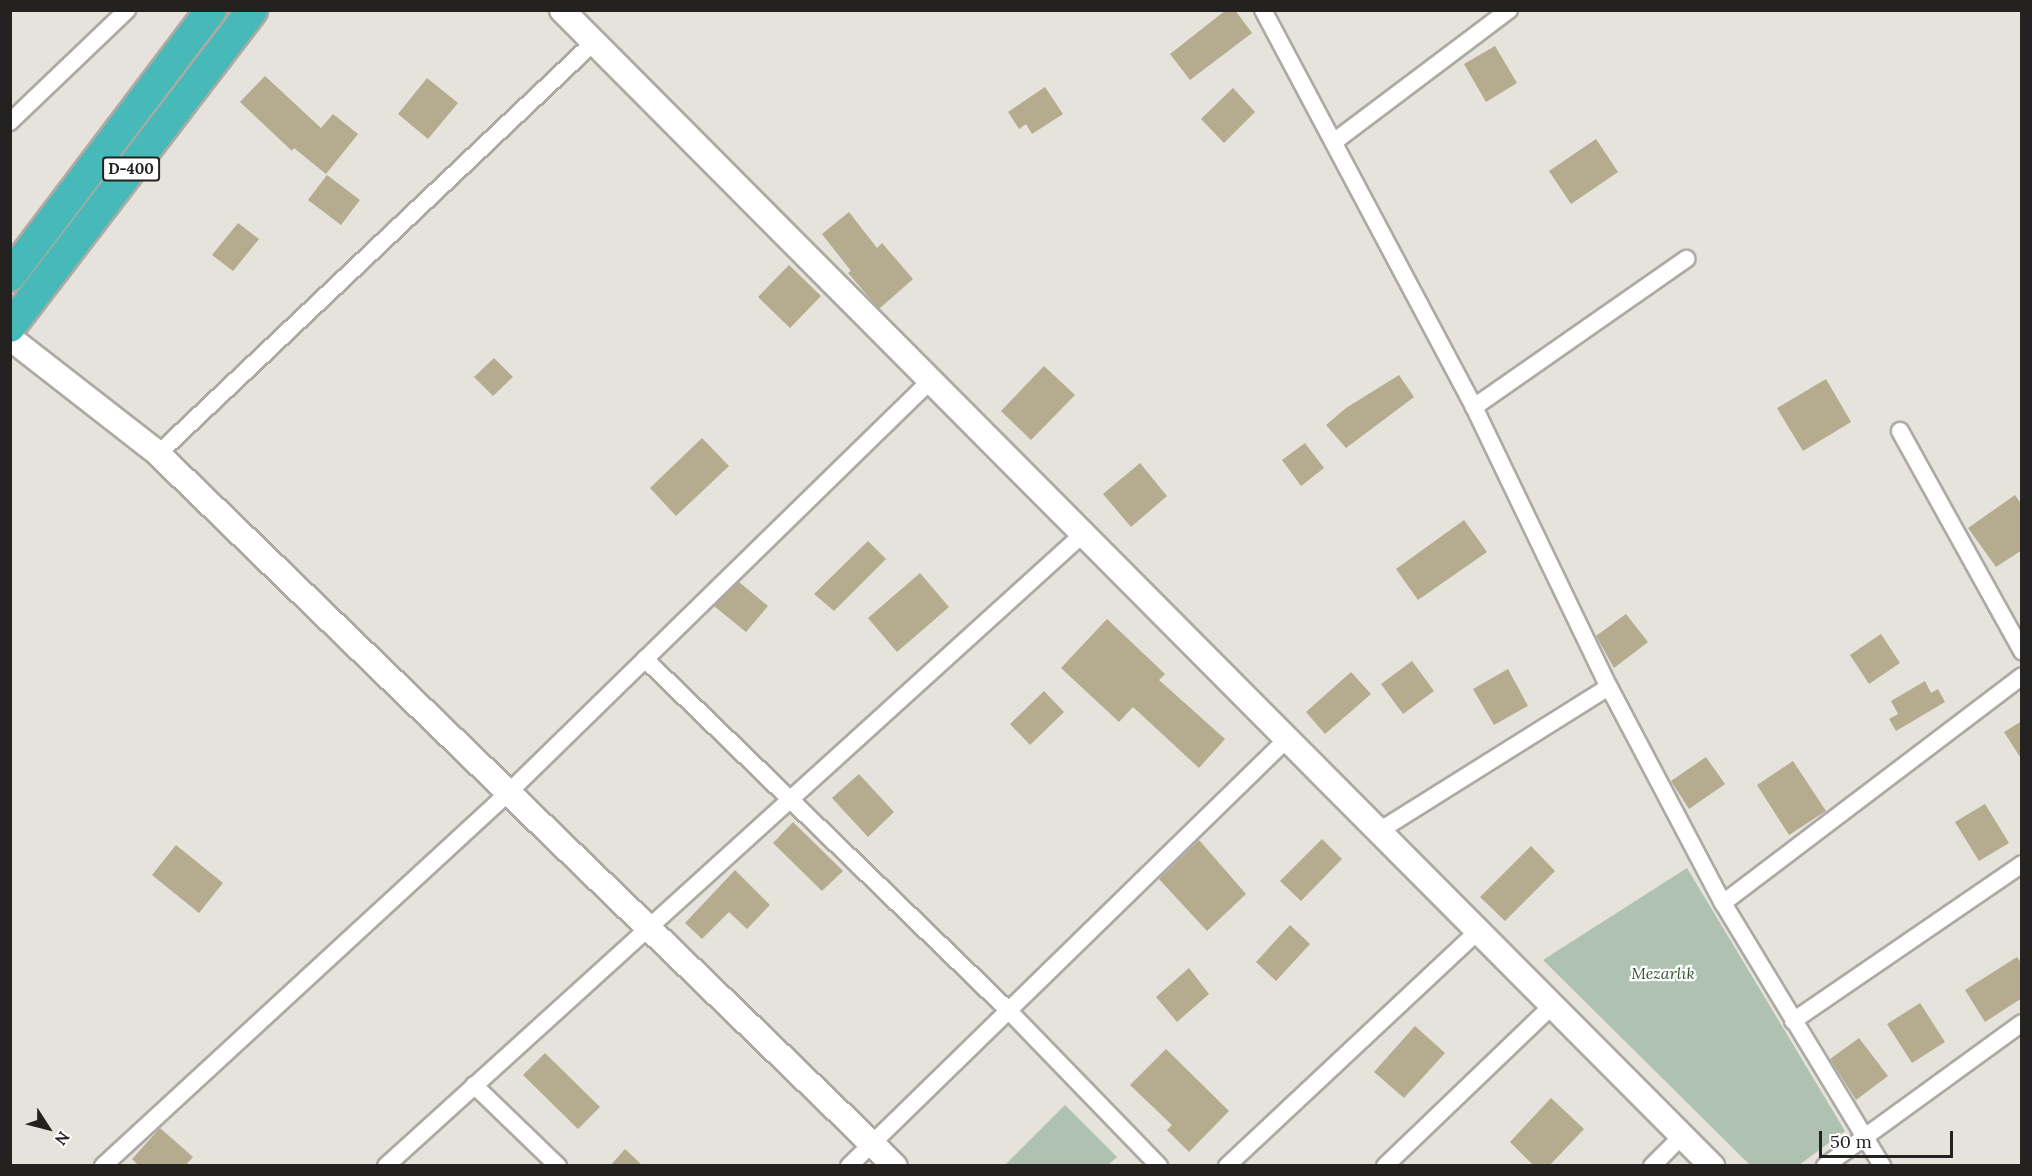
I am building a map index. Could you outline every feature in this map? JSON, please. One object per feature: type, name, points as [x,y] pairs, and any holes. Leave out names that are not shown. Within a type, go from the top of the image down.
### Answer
[{"type":"highway","name":"D-400","points":[[10,276],[211,10]]},
{"type":"highway","name":"D-400","points":[[10,327],[252,10]]},
{"type":"street","points":[[10,122],[127,10]]},
{"type":"street","points":[[562,10],[1712,1166]]},
{"type":"street","points":[[1263,10],[1335,141],[1474,407],[1610,687],[1723,903],[1882,1166]]},
{"type":"street","points":[[1335,141],[1509,10]]},
{"type":"street","points":[[158,454],[594,42]]},
{"type":"street","points":[[1474,407],[1686,259]]},
{"type":"street","points":[[10,338],[158,454],[874,1141],[895,1166]]},
{"type":"street","points":[[103,1166],[509,792],[930,381]]},
{"type":"street","points":[[1900,431],[2022,651]]},
{"type":"street","points":[[386,1166],[647,925],[1083,534]]},
{"type":"street","points":[[645,659],[1008,1011],[1159,1166]]},
{"type":"street","points":[[1723,903],[2022,676]]},
{"type":"street","points":[[1379,831],[1610,687]]},
{"type":"street","points":[[849,1166],[1287,739]]},
{"type":"street","points":[[1793,1021],[2022,864]]},
{"type":"street","points":[[1227,1166],[1478,931]]},
{"type":"street","points":[[1385,1166],[1552,1006]]},
{"type":"street","points":[[1825,1166],[2022,1023]]},
{"type":"street","points":[[474,1085],[558,1166]]},
{"type":"street","points":[[1652,1166],[1682,1136]]},
{"type":"green space","name":"Mezarlık","points":[[1687,868],[1845,1131],[1799,1165],[1750,1165],[1543,960]]},
{"type":"green space","points":[[1065,1105],[1117,1157],[1108,1165],[1005,1165]]},
{"type":"building","points":[[1226,10],[1235,10],[1252,33],[1190,80],[1170,54]]},
{"type":"building","points":[[1495,46],[1517,83],[1486,102],[1464,64]]},
{"type":"building","points":[[265,76],[321,128],[333,114],[358,134],[326,174],[294,148],[292,151],[240,102]]},
{"type":"building","points":[[427,78],[458,103],[428,139],[398,114]]},
{"type":"building","points":[[1045,87],[1063,114],[1032,134],[1026,124],[1019,129],[1008,112]]},
{"type":"building","points":[[1233,88],[1255,112],[1224,143],[1201,119]]},
{"type":"building","points":[[1596,139],[1618,172],[1571,204],[1549,171]]},
{"type":"building","points":[[327,175],[360,200],[341,225],[308,200]]},
{"type":"building","points":[[849,212],[877,248],[882,243],[913,279],[879,309],[848,273],[851,271],[822,234]]},
{"type":"building","points":[[238,223],[259,239],[233,271],[212,255]]},
{"type":"building","points":[[789,265],[821,296],[790,328],[758,297]]},
{"type":"building","points":[[494,358],[513,377],[493,396],[474,377]]},
{"type":"building","points":[[1044,366],[1075,395],[1031,440],[1001,411]]},
{"type":"building","points":[[1399,375],[1414,397],[1346,448],[1326,425],[1346,408]]},
{"type":"building","points":[[1826,379],[1851,422],[1803,451],[1777,408]]},
{"type":"building","points":[[702,438],[729,466],[676,516],[650,488]]},
{"type":"building","points":[[1305,443],[1324,468],[1301,486],[1282,460]]},
{"type":"building","points":[[1140,463],[1167,496],[1131,527],[1103,494]]},
{"type":"building","points":[[2015,495],[2022,505],[2022,550],[1996,567],[1968,528]]},
{"type":"building","points":[[1464,520],[1487,552],[1418,600],[1396,569]]},
{"type":"building","points":[[868,541],[886,559],[834,611],[814,594]]},
{"type":"building","points":[[920,573],[949,607],[897,652],[868,618]]},
{"type":"building","points":[[739,582],[768,606],[746,632],[714,606]]},
{"type":"building","points":[[1626,614],[1648,642],[1614,668],[1596,636]]},
{"type":"building","points":[[1107,619],[1165,674],[1159,680],[1225,739],[1199,768],[1133,707],[1119,722],[1061,668]]},
{"type":"building","points":[[1881,634],[1900,663],[1869,684],[1850,655]]},
{"type":"building","points":[[1412,661],[1434,691],[1403,714],[1381,684]]},
{"type":"building","points":[[1508,669],[1528,706],[1494,725],[1473,689]]},
{"type":"building","points":[[1351,672],[1371,694],[1325,734],[1306,712]]},
{"type":"building","points":[[1925,681],[1931,693],[1938,689],[1945,702],[1896,731],[1889,719],[1898,714],[1891,701]]},
{"type":"building","points":[[1044,691],[1064,712],[1030,745],[1010,724]]},
{"type":"building","points":[[2022,721],[2022,760],[2004,732]]},
{"type":"building","points":[[1706,757],[1725,784],[1689,809],[1671,781]]},
{"type":"building","points":[[1793,761],[1826,811],[1789,835],[1757,785]]},
{"type":"building","points":[[859,774],[894,812],[868,837],[832,798]]},
{"type":"building","points":[[1985,804],[2009,843],[1979,861],[1955,822]]},
{"type":"building","points":[[793,822],[843,871],[822,891],[773,843]]},
{"type":"building","points":[[1322,839],[1342,859],[1301,901],[1280,881]]},
{"type":"building","points":[[1199,840],[1246,894],[1207,931],[1159,879]]},
{"type":"building","points":[[176,845],[223,883],[199,913],[152,875]]},
{"type":"building","points":[[1531,846],[1555,871],[1505,921],[1480,897]]},
{"type":"building","points":[[735,870],[770,905],[747,929],[729,912],[702,939],[685,923]]},
{"type":"building","points":[[1290,925],[1310,944],[1276,981],[1256,962]]},
{"type":"building","points":[[2017,957],[2022,964],[2022,998],[1985,1022],[1965,990]]},
{"type":"building","points":[[1189,968],[1209,994],[1177,1022],[1156,997]]},
{"type":"building","points":[[1920,1003],[1945,1042],[1912,1063],[1887,1024]]},
{"type":"building","points":[[1415,1026],[1445,1053],[1404,1098],[1374,1072]]},
{"type":"building","points":[[1859,1038],[1888,1076],[1856,1100],[1830,1059]]},
{"type":"building","points":[[1166,1049],[1229,1111],[1189,1152],[1167,1130],[1172,1125],[1130,1085]]},
{"type":"building","points":[[545,1053],[600,1107],[578,1129],[523,1075]]},
{"type":"building","points":[[1551,1098],[1584,1129],[1549,1166],[1534,1166],[1510,1142]]},
{"type":"building","points":[[160,1128],[193,1157],[185,1166],[139,1166],[132,1159]]},
{"type":"building","points":[[625,1149],[643,1166],[610,1166]]}]
